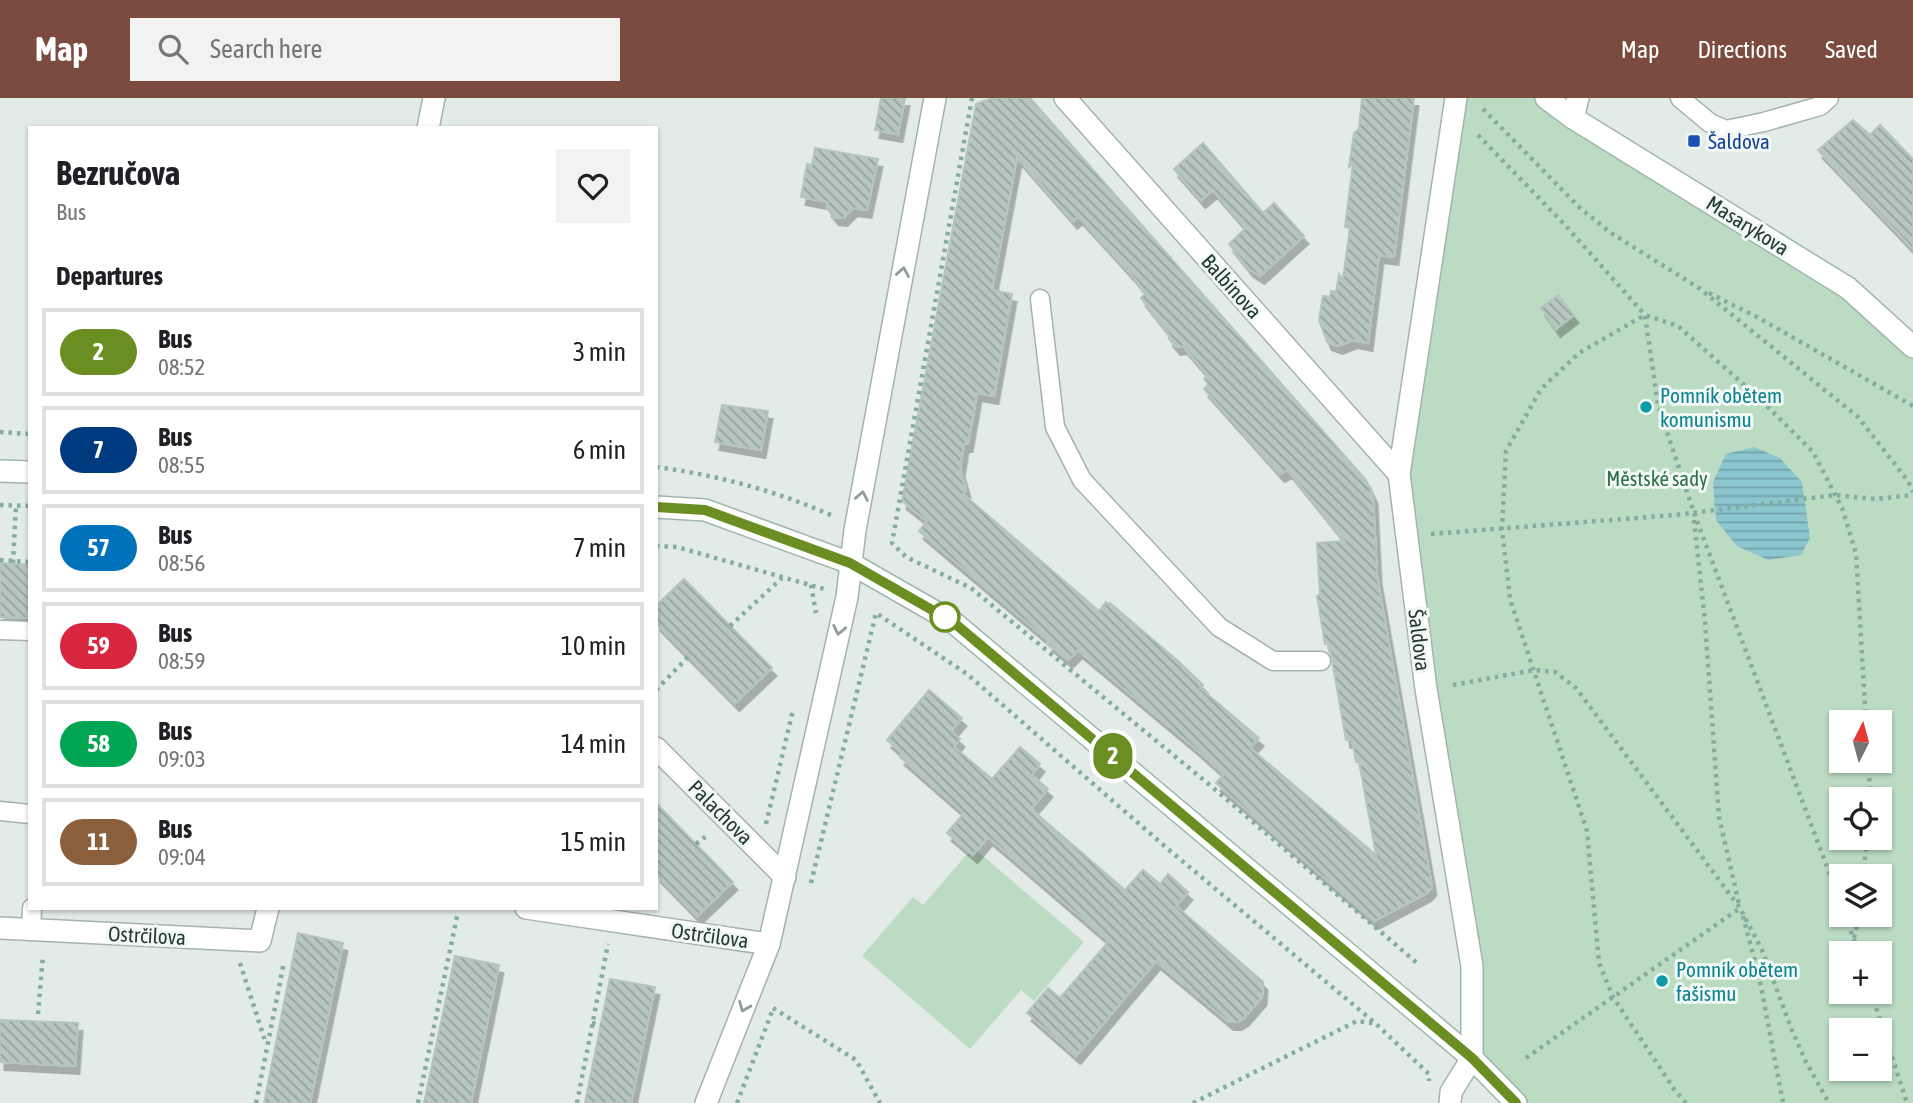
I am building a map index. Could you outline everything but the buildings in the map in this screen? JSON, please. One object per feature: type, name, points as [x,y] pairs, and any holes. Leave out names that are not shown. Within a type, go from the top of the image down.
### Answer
[{"type":"street","points":[[428,126],[434,98]]},
{"type":"street","points":[[706,1103],[769,944],[785,877],[847,597],[850,563],[935,98]]},
{"type":"street","name":"Balbínova","points":[[1065,98],[1399,474]]},
{"type":"street","name":"Šaldova","points":[[1456,98],[1399,474],[1426,689],[1472,966],[1472,1058]]},
{"type":"street","name":"Masarykova","points":[[1546,98],[1576,108],[1848,288],[1913,347]]},
{"type":"street","points":[[0,471],[28,472]]},
{"type":"street","points":[[658,507],[705,510],[850,563],[953,622],[1472,1058],[1516,1103]]},
{"type":"street","name":"Palachova","points":[[658,750],[785,877]]},
{"type":"street","name":"Ostrčilova","points":[[0,928],[32,919],[260,941],[268,910]]},
{"type":"street","name":"Ostrčilova","points":[[540,910],[769,944]]},
{"type":"street","points":[[1450,1103],[1451,1092],[1472,1058]]},
{"type":"lane","points":[[1680,98],[1710,123],[1726,130],[1820,106],[1829,98]]},
{"type":"lane","points":[[1040,299],[1055,427],[1082,480],[1219,627],[1273,661],[1321,661]]},
{"type":"lane","points":[[0,630],[28,631]]},
{"type":"lane","points":[[0,811],[28,814]]},
{"type":"path","points":[[972,98],[892,543],[906,557],[971,588],[1217,791],[1417,963]]},
{"type":"path","points":[[1483,108],[1580,208],[1611,233],[1699,288],[1757,317],[1913,406]]},
{"type":"path","points":[[1478,135],[1566,226],[1646,315],[1678,326],[1760,398],[1813,452],[1842,508],[1856,553],[1865,710]]},
{"type":"path","points":[[1431,534],[1694,513],[1835,495],[1875,499],[1913,494],[1908,481],[1858,417],[1699,288]]},
{"type":"path","points":[[1646,315],[1658,405],[1694,513],[1829,872]]},
{"type":"path","points":[[1646,315],[1579,353],[1541,389],[1506,451],[1502,529],[1510,599],[1587,831],[1599,963],[1613,997],[1685,1103]]},
{"type":"path","points":[[0,432],[28,434]]},
{"type":"path","points":[[658,467],[718,477],[798,500],[838,519]]},
{"type":"path","points":[[0,505],[28,506]]},
{"type":"path","points":[[13,562],[16,506]]},
{"type":"path","points":[[1694,513],[1719,817],[1760,981],[1783,1103]]},
{"type":"path","points":[[658,546],[677,547],[835,592]]},
{"type":"path","points":[[0,561],[28,562]]},
{"type":"path","points":[[730,626],[783,577]]},
{"type":"path","points":[[811,585],[816,612],[813,625]]},
{"type":"path","points":[[876,612],[967,674],[1375,1023],[1429,1074]]},
{"type":"path","points":[[658,688],[689,656]]},
{"type":"path","points":[[1452,685],[1534,670],[1555,672],[1576,688],[1740,908],[1762,950],[1806,1062],[1829,1103]]},
{"type":"path","points":[[764,835],[795,704]]},
{"type":"path","points":[[1526,1058],[1740,908]]},
{"type":"path","points":[[421,1099],[458,912]]},
{"type":"path","points":[[1850,927],[1854,939]]},
{"type":"path","points":[[1854,939],[1857,927]]},
{"type":"path","points":[[577,1103],[610,933]]},
{"type":"path","points":[[38,1014],[44,951]]},
{"type":"path","points":[[239,958],[267,1048]]},
{"type":"path","points":[[256,1103],[284,962]]},
{"type":"path","points":[[280,980],[289,982]]},
{"type":"path","points":[[1875,1004],[1907,1103]]},
{"type":"path","points":[[773,1008],[856,1060],[880,1103]]},
{"type":"path","points":[[1193,1103],[1357,1021],[1375,1023]]},
{"type":"path","points":[[593,1023],[601,1025]]},
{"type":"path","points":[[262,1074],[270,1074]]},
{"type":"green space","name":"Městské sady","points":[[1456,98],[1546,98],[1848,288],[1913,347],[1913,1103],[1516,1103],[1472,1058],[1472,966],[1399,474]]},
{"type":"green space","points":[[977,851],[1084,942],[1034,1001],[1021,990],[970,1049],[862,956],[913,897],[923,905],[968,853],[973,855]]},
{"type":"water","points":[[1754,447],[1780,458],[1802,482],[1810,538],[1801,555],[1768,560],[1737,546],[1716,520],[1713,482],[1726,454]]},
{"type":"bus line","name":"2","points":[[658,507],[705,510],[850,563],[953,622],[1472,1058],[1516,1103]]},
{"type":"place","name":"Šaldova","points":[[1694,141]]},
{"type":"place","name":"Pomník obětem komunismu","points":[[1646,407]]},
{"type":"place","name":"Pomník obětem fašismu","points":[[1662,981]]}]
